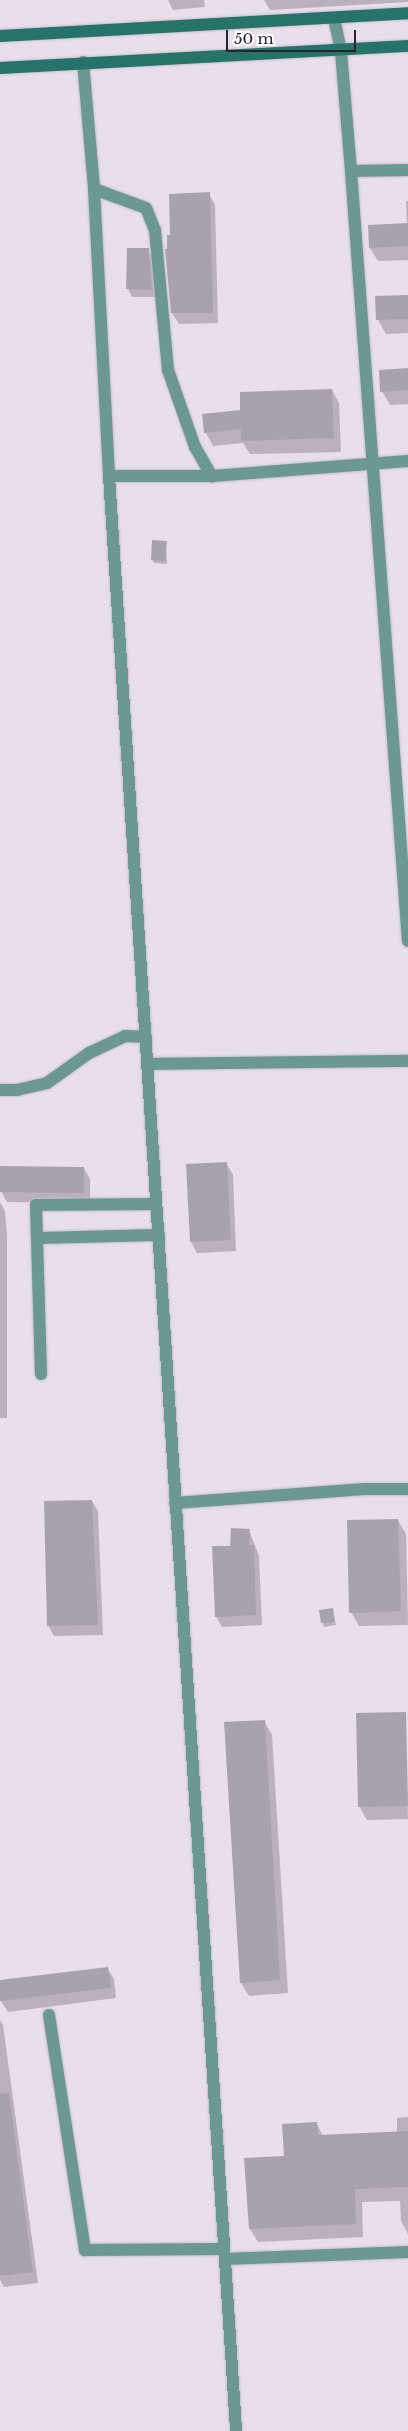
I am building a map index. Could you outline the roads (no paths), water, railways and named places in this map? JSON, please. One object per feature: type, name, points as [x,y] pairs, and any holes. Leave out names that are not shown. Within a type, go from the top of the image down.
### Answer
[{"type":"street","points":[[0,36],[408,13]]},
{"type":"street","points":[[334,18],[341,52],[351,171],[408,941]]},
{"type":"street","points":[[0,68],[83,62],[341,52],[408,46]]},
{"type":"street","points":[[83,62],[94,189],[109,476],[236,2431]]},
{"type":"street","points":[[351,171],[408,170]]},
{"type":"street","points":[[94,189],[146,208],[155,230],[168,370],[195,447],[212,476]]},
{"type":"street","points":[[109,476],[212,476],[408,461]]},
{"type":"street","points":[[0,1090],[17,1090],[47,1083],[89,1053],[126,1036],[146,1038]]},
{"type":"street","points":[[148,1064],[408,1061]]},
{"type":"street","points":[[41,1374],[36,1205],[156,1204]]},
{"type":"street","points":[[37,1238],[158,1235]]},
{"type":"street","points":[[175,1503],[364,1489],[408,1489]]},
{"type":"street","points":[[49,2015],[85,2250],[224,2254],[408,2252]]}]
